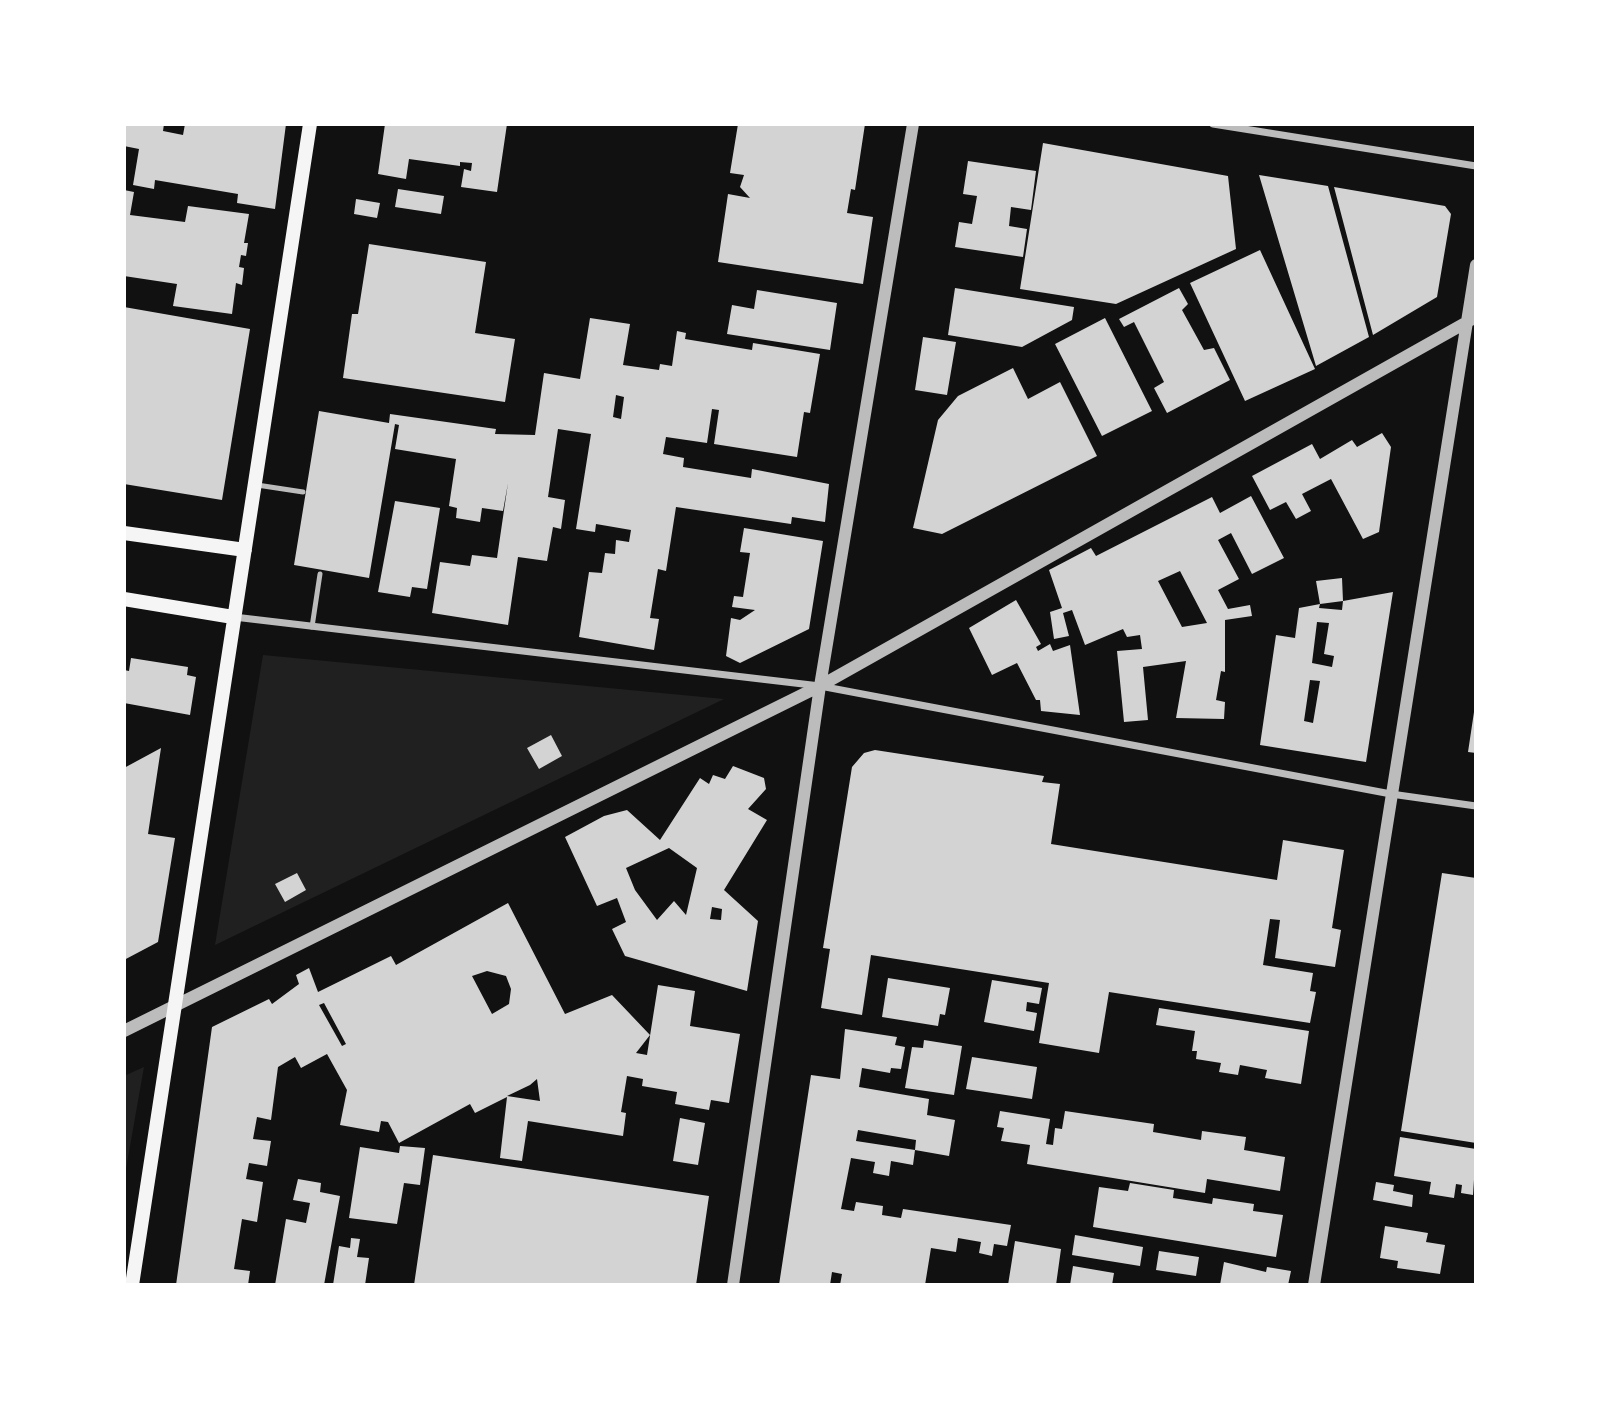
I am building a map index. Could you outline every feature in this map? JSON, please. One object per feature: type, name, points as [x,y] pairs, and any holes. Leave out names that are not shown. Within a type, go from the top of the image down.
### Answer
[{"type":"main road","points":[[132,1285],[310,124]]},
{"type":"main road","points":[[124,533],[245,550]]},
{"type":"main road","points":[[124,599],[233,617]]},
{"type":"street","points":[[733,1285],[820,686],[913,124]]},
{"type":"street","points":[[1213,124],[1476,166]]},
{"type":"street","points":[[1314,1285],[1391,794],[1470,321],[1476,265]]},
{"type":"street","points":[[124,1031],[820,686],[1470,321]]},
{"type":"street","points":[[233,617],[820,686],[1391,794],[1476,806]]},
{"type":"lane","points":[[254,485],[303,492]]},
{"type":"lane","points":[[312,627],[320,574]]},
{"type":"shaded area","points":[[263,655],[724,699],[215,945]]},
{"type":"shaded area","points":[[144,1067],[124,1180],[124,1076]]},
{"type":"building","points":[[124,124],[164,124],[163,131],[183,135],[185,124],[286,124],[275,209],[237,203],[238,194],[155,180],[154,189],[133,185],[139,149],[124,146]]},
{"type":"building","points":[[385,124],[507,124],[497,192],[461,187],[464,169],[471,171],[472,163],[460,162],[460,166],[409,159],[406,179],[378,174]]},
{"type":"building","points":[[738,124],[865,124],[855,190],[851,189],[847,213],[873,217],[863,284],[718,262],[728,194],[750,198],[740,187],[744,175],[730,173]]},
{"type":"building","points":[[1043,143],[1228,176],[1236,249],[1116,304],[1020,289]]},
{"type":"building","points":[[968,161],[1036,171],[1031,210],[1011,207],[1009,226],[1027,229],[1023,257],[955,247],[959,222],[972,224],[977,196],[963,194]]},
{"type":"building","points":[[1259,175],[1328,186],[1369,337],[1316,366]]},
{"type":"building","points":[[1334,187],[1445,206],[1451,214],[1437,297],[1373,335]]},
{"type":"building","points":[[398,189],[444,196],[441,214],[395,207]]},
{"type":"building","points":[[124,190],[134,192],[130,215],[185,222],[188,206],[249,214],[244,243],[248,243],[246,256],[241,255],[239,267],[244,268],[242,285],[236,283],[232,314],[173,306],[177,284],[124,276]]},
{"type":"building","points":[[356,199],[380,203],[377,218],[354,214]]},
{"type":"building","points":[[369,244],[486,262],[475,333],[515,339],[505,402],[343,378],[352,314],[358,314]]},
{"type":"building","points":[[1260,250],[1315,369],[1245,401],[1190,283]]},
{"type":"building","points":[[955,288],[1074,307],[1072,320],[1022,347],[948,335]]},
{"type":"building","points":[[1179,288],[1188,304],[1182,310],[1204,350],[1214,348],[1230,380],[1167,413],[1154,388],[1164,382],[1134,322],[1124,327],[1119,319]]},
{"type":"building","points":[[757,290],[837,303],[830,350],[727,334],[732,305],[754,309]]},
{"type":"building","points":[[124,307],[250,329],[222,500],[124,484]]},
{"type":"building","points":[[590,318],[630,324],[623,365],[659,370],[660,364],[672,366],[677,331],[686,333],[685,339],[752,350],[753,343],[820,354],[810,413],[804,412],[797,457],[714,444],[719,410],[712,409],[707,443],[666,437],[663,454],[684,458],[683,467],[751,478],[752,469],[829,484],[825,522],[792,517],[791,524],[676,507],[666,571],[658,569],[650,618],[659,619],[654,650],[579,637],[589,572],[602,573],[605,553],[615,554],[616,540],[629,542],[631,530],[596,524],[595,532],[576,529],[591,434],[558,429],[548,497],[565,500],[561,529],[553,527],[547,561],[518,557],[508,625],[432,613],[440,562],[470,566],[472,555],[497,558],[508,483],[503,511],[482,508],[480,522],[456,518],[457,508],[449,506],[456,459],[395,449],[399,425],[395,424],[369,578],[294,565],[319,411],[389,423],[390,414],[496,429],[495,434],[535,435],[544,373],[580,379]],"holes":[[[616,395],[624,397],[621,419],[613,417]]]},
{"type":"building","points":[[1105,318],[1152,411],[1102,436],[1055,344]]},
{"type":"building","points":[[923,337],[956,342],[947,395],[915,390]]},
{"type":"building","points":[[1013,368],[1028,399],[1060,382],[1097,456],[942,534],[913,528],[938,420],[958,396]]},
{"type":"building","points":[[1382,433],[1391,447],[1379,532],[1363,539],[1331,479],[1302,494],[1311,511],[1296,519],[1286,502],[1270,510],[1252,476],[1312,444],[1320,459],[1352,440],[1357,447]]},
{"type":"building","points":[[1251,496],[1284,558],[1252,574],[1231,533],[1218,540],[1239,579],[1218,590],[1228,609],[1250,605],[1252,616],[1225,620],[1225,672],[1221,671],[1216,700],[1225,702],[1224,719],[1176,718],[1186,661],[1143,667],[1148,720],[1124,722],[1117,651],[1142,649],[1140,635],[1127,637],[1123,629],[1085,645],[1072,610],[1063,613],[1069,636],[1054,639],[1050,612],[1062,608],[1049,570],[1091,548],[1096,556],[1212,497],[1220,513]],"holes":[[[1180,571],[1207,623],[1182,627],[1158,581]]]},
{"type":"building","points":[[395,501],[440,508],[427,589],[412,587],[410,597],[378,592]]},
{"type":"building","points":[[744,528],[823,541],[809,629],[740,663],[726,656],[731,618],[740,620],[755,610],[732,607],[734,596],[743,597],[750,553],[740,552]]},
{"type":"building","points":[[1342,578],[1343,601],[1320,604],[1316,581]]},
{"type":"building","points":[[1393,592],[1366,762],[1260,745],[1276,635],[1295,638],[1299,608],[1320,604],[1319,608],[1342,610],[1343,601]],"holes":[[[1317,622],[1329,623],[1324,654],[1334,656],[1332,667],[1312,663]],[[1310,680],[1320,681],[1313,723],[1304,721]]]},
{"type":"building","points":[[1016,600],[1041,644],[1036,647],[1038,651],[1050,644],[1053,651],[1070,645],[1080,715],[1041,711],[1040,700],[1036,700],[1017,663],[992,675],[969,628]]},
{"type":"building","points":[[131,658],[188,667],[187,675],[196,677],[190,715],[124,703],[124,670],[129,671]]},
{"type":"building","points":[[1476,712],[1476,753],[1468,752]]},
{"type":"building","points":[[551,735],[562,756],[539,769],[527,748]]},
{"type":"building","points":[[161,748],[148,834],[175,838],[158,942],[124,960],[124,768]]},
{"type":"building","points":[[875,750],[1044,776],[1042,782],[1060,784],[1051,844],[1277,880],[1283,840],[1344,850],[1332,928],[1341,930],[1335,967],[1275,958],[1280,920],[1270,919],[1263,965],[1313,973],[1310,991],[1316,992],[1310,1023],[1109,992],[1099,1053],[1039,1043],[1049,983],[871,955],[862,1015],[821,1008],[830,949],[823,948],[852,767],[864,753]]},
{"type":"building","points":[[733,766],[764,778],[766,789],[748,809],[767,820],[724,890],[758,921],[747,991],[625,956],[612,929],[626,922],[617,898],[597,906],[565,837],[604,816],[627,810],[660,840],[700,778],[709,784],[713,775],[725,779]],"holes":[[[669,848],[697,868],[686,915],[674,901],[657,920],[635,890],[626,868]],[[712,907],[722,909],[721,920],[710,919]]]},
{"type":"building","points":[[297,873],[306,890],[285,902],[275,884]]},
{"type":"building","points":[[1442,873],[1476,878],[1476,1143],[1401,1131]]},
{"type":"building","points":[[508,903],[565,1014],[612,995],[650,1035],[636,1053],[647,1055],[658,985],[695,991],[690,1026],[740,1034],[729,1103],[711,1100],[709,1110],[675,1104],[677,1092],[642,1086],[643,1079],[627,1076],[621,1112],[626,1113],[623,1136],[528,1121],[522,1161],[500,1158],[507,1097],[475,1113],[470,1104],[399,1143],[388,1122],[381,1121],[379,1132],[340,1125],[347,1090],[327,1054],[301,1068],[295,1057],[278,1067],[271,1120],[257,1117],[253,1139],[271,1141],[267,1166],[249,1163],[246,1179],[263,1182],[257,1222],[242,1219],[234,1269],[250,1271],[248,1285],[176,1285],[212,1027],[269,999],[272,1004],[299,984],[296,975],[309,968],[318,992],[391,956],[396,965]],"holes":[[[487,971],[506,976],[511,989],[509,1004],[492,1014],[472,976]],[[324,1003],[346,1044],[342,1046],[319,1005]],[[537,1079],[540,1101],[507,1096]]]},
{"type":"building","points":[[888,978],[950,988],[945,1015],[940,1014],[938,1026],[882,1017]]},
{"type":"building","points":[[992,980],[1042,988],[1039,1004],[1027,1002],[1026,1011],[1037,1013],[1034,1031],[984,1022]]},
{"type":"building","points":[[1159,1008],[1309,1031],[1301,1084],[1265,1078],[1267,1070],[1240,1065],[1238,1075],[1219,1072],[1221,1063],[1196,1059],[1197,1051],[1192,1051],[1195,1031],[1156,1025]]},
{"type":"building","points":[[845,1029],[897,1037],[895,1045],[905,1047],[901,1069],[891,1068],[890,1073],[862,1068],[859,1087],[929,1099],[927,1115],[955,1120],[949,1156],[915,1150],[913,1165],[891,1161],[889,1176],[873,1173],[875,1162],[851,1158],[841,1209],[854,1211],[856,1202],[883,1206],[882,1215],[901,1218],[903,1209],[1011,1225],[1007,1246],[994,1244],[992,1256],[979,1253],[981,1242],[958,1238],[956,1252],[931,1248],[925,1285],[840,1285],[842,1274],[832,1272],[830,1285],[779,1285],[811,1075],[840,1079]],"holes":[[[858,1130],[916,1140],[915,1150],[856,1141]]]},
{"type":"building","points":[[924,1040],[962,1046],[954,1095],[905,1088],[912,1047],[923,1048]]},
{"type":"building","points":[[972,1057],[1037,1067],[1032,1099],[966,1089]]},
{"type":"building","points":[[1000,1111],[1050,1119],[1046,1144],[1053,1145],[1055,1128],[1062,1129],[1065,1111],[1154,1124],[1153,1132],[1201,1140],[1202,1131],[1246,1137],[1244,1150],[1285,1157],[1280,1191],[1207,1179],[1205,1193],[1027,1164],[1030,1145],[1001,1141],[1004,1128],[997,1127]]},
{"type":"building","points":[[680,1118],[705,1123],[698,1165],[673,1161]]},
{"type":"building","points":[[1400,1137],[1476,1149],[1473,1195],[1461,1193],[1462,1185],[1456,1184],[1454,1198],[1429,1194],[1431,1182],[1394,1176]]},
{"type":"building","points":[[400,1146],[425,1148],[420,1185],[404,1183],[397,1224],[349,1218],[360,1147],[399,1153]]},
{"type":"building","points":[[433,1155],[709,1196],[696,1285],[414,1285]]},
{"type":"building","points":[[298,1179],[321,1183],[320,1192],[340,1196],[324,1285],[275,1285],[286,1219],[306,1223],[310,1203],[293,1200]]},
{"type":"building","points":[[1376,1182],[1394,1185],[1393,1191],[1413,1195],[1412,1207],[1373,1200]]},
{"type":"building","points":[[1130,1183],[1174,1190],[1173,1198],[1212,1204],[1213,1198],[1254,1204],[1253,1211],[1283,1215],[1276,1257],[1093,1227],[1099,1187],[1128,1191]]},
{"type":"building","points":[[1385,1226],[1428,1233],[1426,1242],[1445,1245],[1440,1274],[1397,1268],[1398,1261],[1380,1258]]},
{"type":"building","points":[[1075,1235],[1143,1247],[1140,1266],[1072,1255]]},
{"type":"building","points":[[351,1238],[360,1239],[357,1257],[369,1258],[365,1285],[333,1285],[339,1246],[350,1248]]},
{"type":"building","points":[[1015,1241],[1061,1249],[1056,1285],[1008,1285]]},
{"type":"building","points":[[1159,1251],[1199,1257],[1196,1276],[1156,1270]]},
{"type":"building","points":[[1224,1262],[1266,1272],[1267,1267],[1291,1271],[1288,1285],[1220,1285]]},
{"type":"building","points":[[1073,1266],[1114,1273],[1112,1285],[1070,1285]]}]
